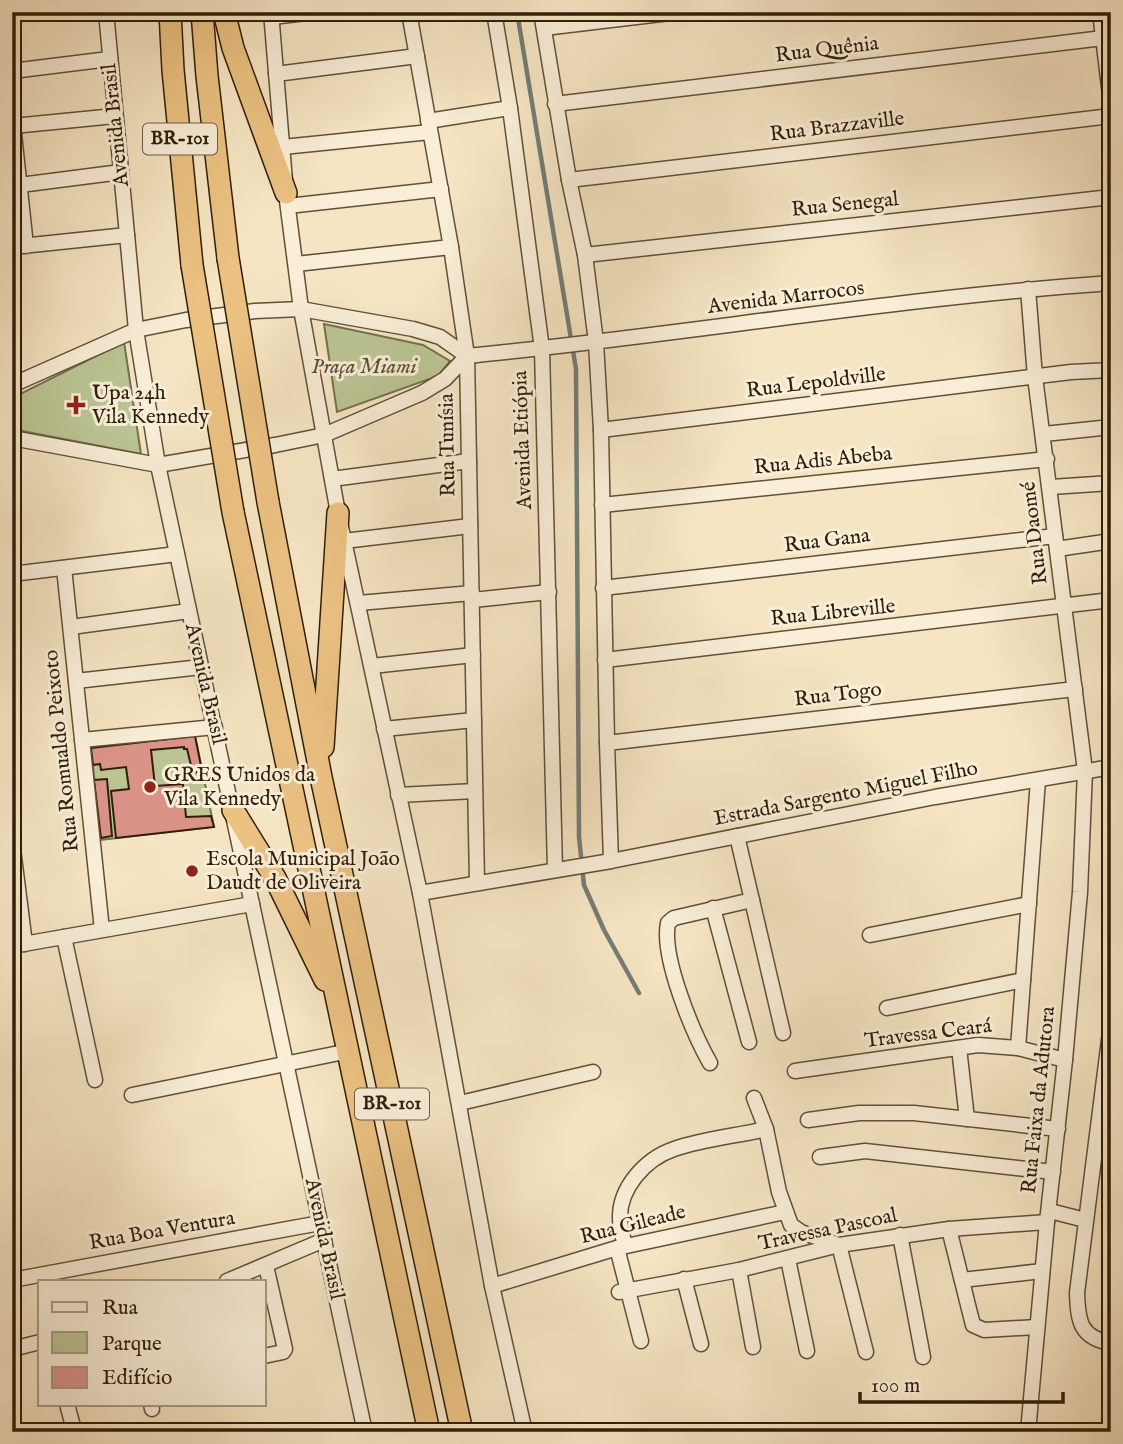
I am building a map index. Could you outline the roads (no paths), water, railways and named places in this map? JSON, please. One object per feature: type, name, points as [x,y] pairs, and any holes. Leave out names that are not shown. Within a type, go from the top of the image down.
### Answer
[{"type":"highway","name":"BR-101","points":[[170,12],[174,84],[192,265],[233,512],[429,1432]]},
{"type":"highway","name":"BR-101","points":[[202,12],[206,76],[228,258],[268,502],[321,777],[462,1432]]},
{"type":"highway","points":[[224,12],[233,48],[287,199]]},
{"type":"highway","points":[[321,777],[338,513]]},
{"type":"highway","points":[[233,810],[275,878],[341,1014]]},
{"type":"street","name":"Avenida Brasil","points":[[106,12],[136,330],[158,466],[365,1432]]},
{"type":"street","points":[[314,12],[272,15],[287,199],[301,309],[338,513],[420,893],[492,1286],[524,1432]]},
{"type":"street","name":"Rua Tunísia","points":[[409,12],[451,247],[467,356],[477,882]]},
{"type":"street","name":"Avenida Etiópia","points":[[495,12],[547,348],[555,870]]},
{"type":"street","points":[[541,12],[555,104],[585,255],[601,430],[611,861]]},
{"type":"street","points":[[544,28],[678,12]]},
{"type":"street","points":[[1100,12],[1111,104]]},
{"type":"street","name":"Rua Quênia","points":[[555,104],[1103,38]]},
{"type":"street","points":[[276,74],[417,56]]},
{"type":"street","points":[[12,71],[109,59]]},
{"type":"street","points":[[283,148],[429,127],[510,108]]},
{"type":"street","points":[[115,116],[13,121],[20,185],[19,247],[127,235]]},
{"type":"street","name":"Rua Brazzaville","points":[[569,180],[1111,116]]},
{"type":"street","points":[[20,185],[121,172]]},
{"type":"street","points":[[287,199],[441,189]]},
{"type":"street","name":"Rua Senegal","points":[[585,255],[1111,197]]},
{"type":"street","points":[[296,264],[451,247]]},
{"type":"street","name":"Avenida Marrocos","points":[[467,356],[1028,289],[1111,283]]},
{"type":"street","name":"Rua Daomé","points":[[1028,289],[1035,377],[1085,771]]},
{"type":"street","points":[[12,385],[136,330],[186,320],[301,309],[412,329],[440,337],[467,356],[445,379],[422,393],[324,435],[158,466],[12,438]]},
{"type":"street","name":"Rua Lepoldville","points":[[601,430],[1071,372],[1111,370]]},
{"type":"street","points":[[1044,434],[1111,427]]},
{"type":"street","name":"Rua Adis Abeba","points":[[602,505],[1047,460]]},
{"type":"street","points":[[332,478],[469,461]]},
{"type":"street","points":[[1051,487],[1111,483]]},
{"type":"street","points":[[344,541],[470,526]]},
{"type":"street","name":"Rua Gana","points":[[603,588],[1056,542],[1111,541]]},
{"type":"street","points":[[12,574],[177,554]]},
{"type":"street","name":"Rua Romualdo Peixoto","points":[[64,568],[102,930]]},
{"type":"street","points":[[359,603],[549,592]]},
{"type":"street","name":"Rua Libreville","points":[[605,660],[1111,600]]},
{"type":"street","points":[[71,627],[189,611]]},
{"type":"street","points":[[372,666],[473,655]]},
{"type":"street","points":[[76,681],[201,667]]},
{"type":"street","name":"Rua Togo","points":[[607,743],[1074,690]]},
{"type":"street","points":[[384,729],[474,720]]},
{"type":"street","points":[[82,740],[215,727]]},
{"type":"street","name":"Estrada Sargento Miguel Filho","points":[[555,870],[1111,766]]},
{"type":"street","name":"Rua Faixa da Adutora","points":[[1028,1432],[1080,892],[1085,771]]},
{"type":"street","points":[[1018,1048],[1038,780]]},
{"type":"street","points":[[398,795],[475,791]]},
{"type":"street","points":[[737,836],[783,1033]]},
{"type":"street","points":[[12,841],[18,945],[252,904]]},
{"type":"street","points":[[420,893],[555,870]]},
{"type":"street","points":[[710,1063],[696,1038],[681,999],[666,929],[674,918],[752,900]]},
{"type":"street","points":[[870,935],[1029,904]]},
{"type":"street","points":[[713,908],[749,1042]]},
{"type":"street","points":[[64,937],[95,1080]]},
{"type":"street","points":[[887,1008],[1023,980]]},
{"type":"street","points":[[1111,1024],[1105,1106],[1085,1220],[1077,1293],[1081,1324],[1090,1336],[1098,1341],[1111,1343]]},
{"type":"street","name":"Travessa Ceará","points":[[795,1071],[997,1045],[1065,1060]]},
{"type":"street","points":[[958,1048],[967,1119]]},
{"type":"street","points":[[132,1095],[349,1051]]},
{"type":"street","points":[[460,1103],[593,1072]]},
{"type":"street","points":[[754,1098],[766,1129],[785,1212],[791,1225],[801,1232],[839,1245],[866,1352]]},
{"type":"street","points":[[808,1120],[883,1113],[1058,1129]]},
{"type":"street","points":[[641,1341],[623,1291],[620,1221],[623,1197],[628,1186],[647,1165],[674,1149],[766,1129]]},
{"type":"street","points":[[820,1157],[865,1151],[1052,1172]]},
{"type":"street","name":"Rua Gileade","points":[[492,1286],[621,1247],[785,1212]]},
{"type":"street","name":"Travessa Pascoal","points":[[623,1291],[739,1270],[839,1245],[900,1235],[1048,1217],[1085,1220]]},
{"type":"street","name":"Rua Boa Ventura","points":[[14,1275],[320,1223]]},
{"type":"street","points":[[949,1229],[973,1325],[977,1329],[996,1330],[1037,1327]]},
{"type":"street","points":[[900,1235],[923,1357]]},
{"type":"street","points":[[230,1280],[324,1240]]},
{"type":"street","points":[[789,1259],[807,1351]]},
{"type":"street","points":[[266,1266],[284,1342],[283,1352],[266,1356]]},
{"type":"street","points":[[739,1270],[753,1347]]},
{"type":"street","points":[[962,1280],[1042,1271]]},
{"type":"street","points":[[684,1279],[701,1344]]},
{"type":"street","points":[[12,1349],[38,1342]]},
{"type":"street","points":[[68,1406],[74,1430]]},
{"type":"waterway","points":[[517,12],[576,369],[579,837],[584,885],[604,930],[639,993]]},
{"type":"place","name":"Upa 24h Vila Kennedy","points":[[76,405]]},
{"type":"place","name":"GRES Unidos da Vila Kennedy","points":[[150,787]]},
{"type":"place","name":"Escola Municipal João Daudt de Oliveira","points":[[192,871]]},
{"type":"park label","name":"Praça Miami","points":[[364,367]]}]
